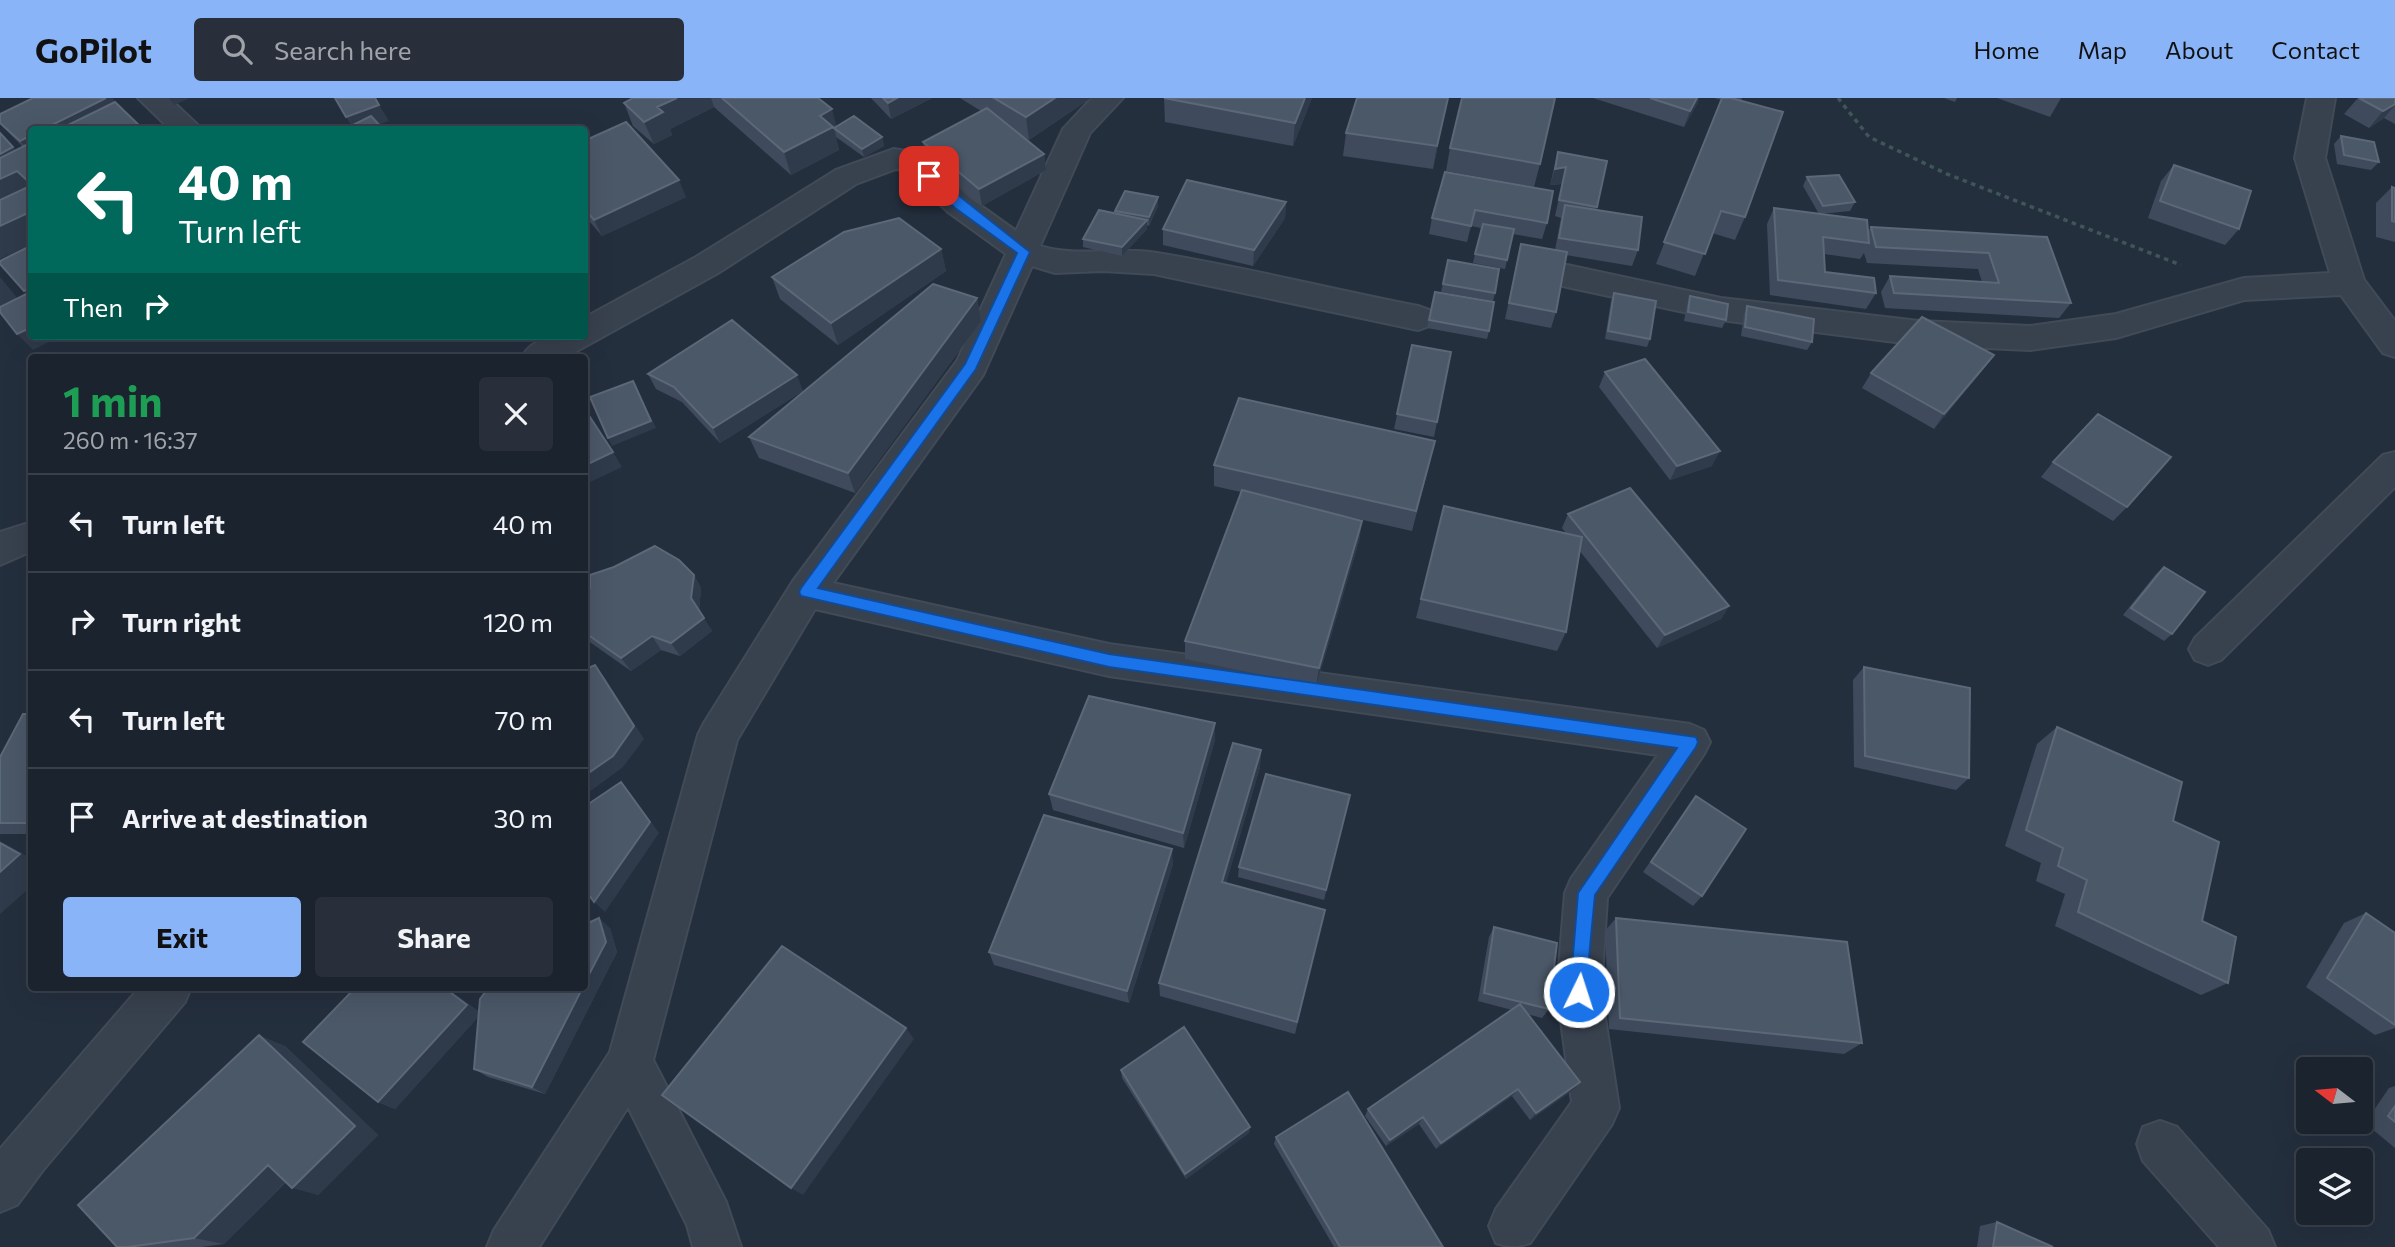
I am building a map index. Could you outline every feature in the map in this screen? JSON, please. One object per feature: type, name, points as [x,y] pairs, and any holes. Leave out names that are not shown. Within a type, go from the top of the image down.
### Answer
[{"type":"street","points":[[152,98],[184,126]]},
{"type":"street","points":[[511,1247],[630,1062],[718,735],[806,592],[971,366],[1077,129],[1109,98]]},
{"type":"street","points":[[2321,98],[2310,158],[2349,283],[2395,345]]},
{"type":"street","points":[[588,331],[707,265],[846,177],[894,159],[913,161],[959,205],[1024,252],[1055,262],[1154,262],[1418,318]]},
{"type":"street","points":[[1567,276],[1721,309],[1919,333],[2031,338],[2116,326],[2244,289],[2349,283]]},
{"type":"street","points":[[544,354],[571,340]]},
{"type":"street","points":[[2208,649],[2395,465]]},
{"type":"street","points":[[0,550],[18,539],[28,537]]},
{"type":"street","points":[[806,592],[1109,660],[1690,742],[1586,893],[1579,992],[1596,1108],[1513,1226]]},
{"type":"street","points":[[0,1188],[26,1153],[166,991]]},
{"type":"street","points":[[630,1062],[709,1219],[717,1247]]},
{"type":"street","points":[[2160,1144],[2251,1247]]},
{"type":"path","points":[[1838,98],[1869,137],[1947,174],[2244,289]]},
{"type":"building","points":[[33,98],[106,98],[50,126],[28,126],[28,137],[20,141],[0,123],[0,114]]},
{"type":"building","points":[[335,98],[375,98],[379,105],[346,117]]},
{"type":"building","points":[[633,98],[677,98],[657,107],[663,112],[644,122],[624,103]]},
{"type":"building","points":[[722,98],[818,98],[832,109],[820,116],[833,127],[784,152]]},
{"type":"building","points":[[883,98],[897,98],[888,103]]},
{"type":"building","points":[[994,98],[1055,98],[1026,117]]},
{"type":"building","points":[[1164,98],[1305,98],[1295,123]]},
{"type":"building","points":[[1357,98],[1448,98],[1437,146],[1346,133]]},
{"type":"building","points":[[1462,98],[1555,98],[1540,164],[1450,148]]},
{"type":"building","points":[[1650,98],[1697,98],[1690,111]]},
{"type":"building","points":[[1722,98],[1783,112],[1745,217],[1721,211],[1705,254],[1664,242]]},
{"type":"building","points":[[2359,98],[2395,98],[2395,104],[2383,111]]},
{"type":"building","points":[[115,102],[140,126],[66,126]]},
{"type":"building","points":[[987,108],[1044,154],[979,189],[923,142]]},
{"type":"building","points":[[371,116],[380,126],[351,126]]},
{"type":"building","points":[[854,116],[882,137],[862,149],[834,128]]},
{"type":"building","points":[[626,122],[679,180],[594,220],[588,213],[588,139]]},
{"type":"building","points":[[0,133],[13,147],[0,154]]},
{"type":"building","points":[[2341,136],[2374,142],[2379,162],[2344,155]]},
{"type":"building","points":[[28,144],[28,181],[17,171],[0,179],[0,158]]},
{"type":"building","points":[[1558,152],[1607,161],[1597,207],[1559,200],[1566,167],[1555,169]]},
{"type":"building","points":[[2174,165],[2251,191],[2239,229],[2160,201]]},
{"type":"building","points":[[1445,172],[1553,191],[1547,223],[1475,210],[1471,226],[1432,218]]},
{"type":"building","points":[[1839,175],[1855,202],[1823,206],[1807,177]]},
{"type":"building","points":[[1187,180],[1286,202],[1254,250],[1163,229]]},
{"type":"building","points":[[28,187],[28,213],[0,226],[0,200]]},
{"type":"building","points":[[2392,187],[2395,188],[2395,222],[2392,221]]},
{"type":"building","points":[[1125,191],[1158,197],[1149,217],[1115,211]]},
{"type":"building","points":[[1565,205],[1642,217],[1638,250],[1559,238]]},
{"type":"building","points":[[1774,208],[1867,220],[1869,243],[1823,237],[1825,272],[1874,278],[1876,293],[1778,280]]},
{"type":"building","points":[[1099,210],[1147,220],[1122,247],[1083,239]]},
{"type":"building","points":[[899,218],[941,249],[831,323],[772,277],[844,232]]},
{"type":"building","points":[[1483,224],[1514,229],[1507,260],[1475,254]]},
{"type":"building","points":[[1871,227],[2047,237],[2071,303],[1894,293],[1890,276],[1999,283],[1989,253],[1876,247]]},
{"type":"building","points":[[1521,244],[1567,252],[1556,312],[1509,303]]},
{"type":"building","points":[[28,247],[28,290],[24,291],[0,261]]},
{"type":"building","points":[[1448,260],[1499,269],[1495,293],[1443,284]]},
{"type":"building","points":[[933,284],[977,298],[848,473],[749,437]]},
{"type":"building","points":[[1435,292],[1494,302],[1489,331],[1429,320]]},
{"type":"building","points":[[28,293],[28,329],[17,334],[0,312],[0,307]]},
{"type":"building","points":[[1614,293],[1656,301],[1650,339],[1608,331]]},
{"type":"building","points":[[1690,296],[1728,304],[1726,320],[1688,312]]},
{"type":"building","points":[[1747,306],[1814,319],[1812,342],[1745,327]]},
{"type":"building","points":[[1922,317],[1994,355],[1944,414],[1871,373]]},
{"type":"building","points":[[732,320],[797,375],[713,428],[674,387],[648,374]]},
{"type":"building","points":[[1412,345],[1451,352],[1437,422],[1397,414]]},
{"type":"building","points":[[1645,359],[1720,451],[1677,466],[1605,372]]},
{"type":"building","points":[[633,381],[651,421],[608,438],[590,397]]},
{"type":"building","points":[[1239,398],[1435,441],[1416,511],[1214,465]]},
{"type":"building","points":[[588,414],[613,452],[588,464]]},
{"type":"building","points":[[2098,414],[2171,457],[2127,507],[2053,462]]},
{"type":"building","points":[[1630,488],[1729,606],[1665,635],[1568,514]]},
{"type":"building","points":[[1242,490],[1362,521],[1319,668],[1185,641]]},
{"type":"building","points":[[1444,506],[1582,537],[1566,632],[1421,599]]},
{"type":"building","points":[[655,546],[679,560],[694,575],[691,598],[704,618],[671,643],[652,636],[621,658],[588,635],[590,575],[614,567]]},
{"type":"building","points":[[2164,567],[2205,592],[2172,634],[2131,608]]},
{"type":"building","points":[[595,665],[634,726],[613,756],[588,773],[588,668]]},
{"type":"building","points":[[1864,667],[1970,688],[1969,778],[1865,756]]},
{"type":"building","points":[[1089,696],[1215,723],[1183,833],[1049,794]]},
{"type":"building","points":[[23,714],[28,714],[28,823],[0,823],[0,757]]},
{"type":"building","points":[[2057,727],[2182,782],[2173,821],[2219,842],[2202,921],[2236,937],[2228,983],[2078,912],[2087,880],[2058,866],[2063,848],[2026,830]]},
{"type":"building","points":[[1233,743],[1261,750],[1222,882],[1325,910],[1297,1022],[1159,983]]},
{"type":"building","points":[[1266,774],[1350,795],[1326,890],[1239,867]]},
{"type":"building","points":[[621,782],[650,822],[594,902],[588,894],[588,804]]},
{"type":"building","points":[[1696,796],[1746,829],[1702,896],[1651,862]]},
{"type":"building","points":[[1044,815],[1172,849],[1127,991],[989,952]]},
{"type":"building","points":[[0,843],[20,854],[0,872]]},
{"type":"building","points":[[2366,913],[2395,933],[2395,1025],[2327,978]]},
{"type":"building","points":[[599,918],[606,942],[588,976],[588,923]]},
{"type":"building","points":[[1616,918],[1847,942],[1862,1043],[1620,1018]]},
{"type":"building","points":[[1494,927],[1557,943],[1549,1009],[1484,993]]},
{"type":"building","points":[[782,946],[906,1028],[791,1188],[662,1095]]},
{"type":"building","points":[[352,991],[448,991],[467,1005],[378,1102],[303,1042]]},
{"type":"building","points":[[486,991],[581,991],[532,1087],[474,1069],[480,999]]},
{"type":"building","points":[[1520,1004],[1580,1082],[1536,1113],[1518,1089],[1441,1143],[1423,1117],[1390,1140],[1368,1109]]},
{"type":"building","points":[[1184,1027],[1250,1127],[1185,1174],[1121,1070]]},
{"type":"building","points":[[259,1035],[355,1126],[292,1188],[268,1165],[194,1238],[117,1247],[78,1205]]},
{"type":"building","points":[[1348,1092],[1443,1247],[1340,1247],[1276,1137]]},
{"type":"building","points":[[2395,1106],[2395,1122],[2388,1116]]},
{"type":"building","points":[[1997,1222],[2053,1247],[1993,1247]]},
{"type":"route","points":[[929,176],[959,205],[1024,252],[971,366],[806,592],[1109,660],[1690,742],[1586,893],[1579,992]]}]
